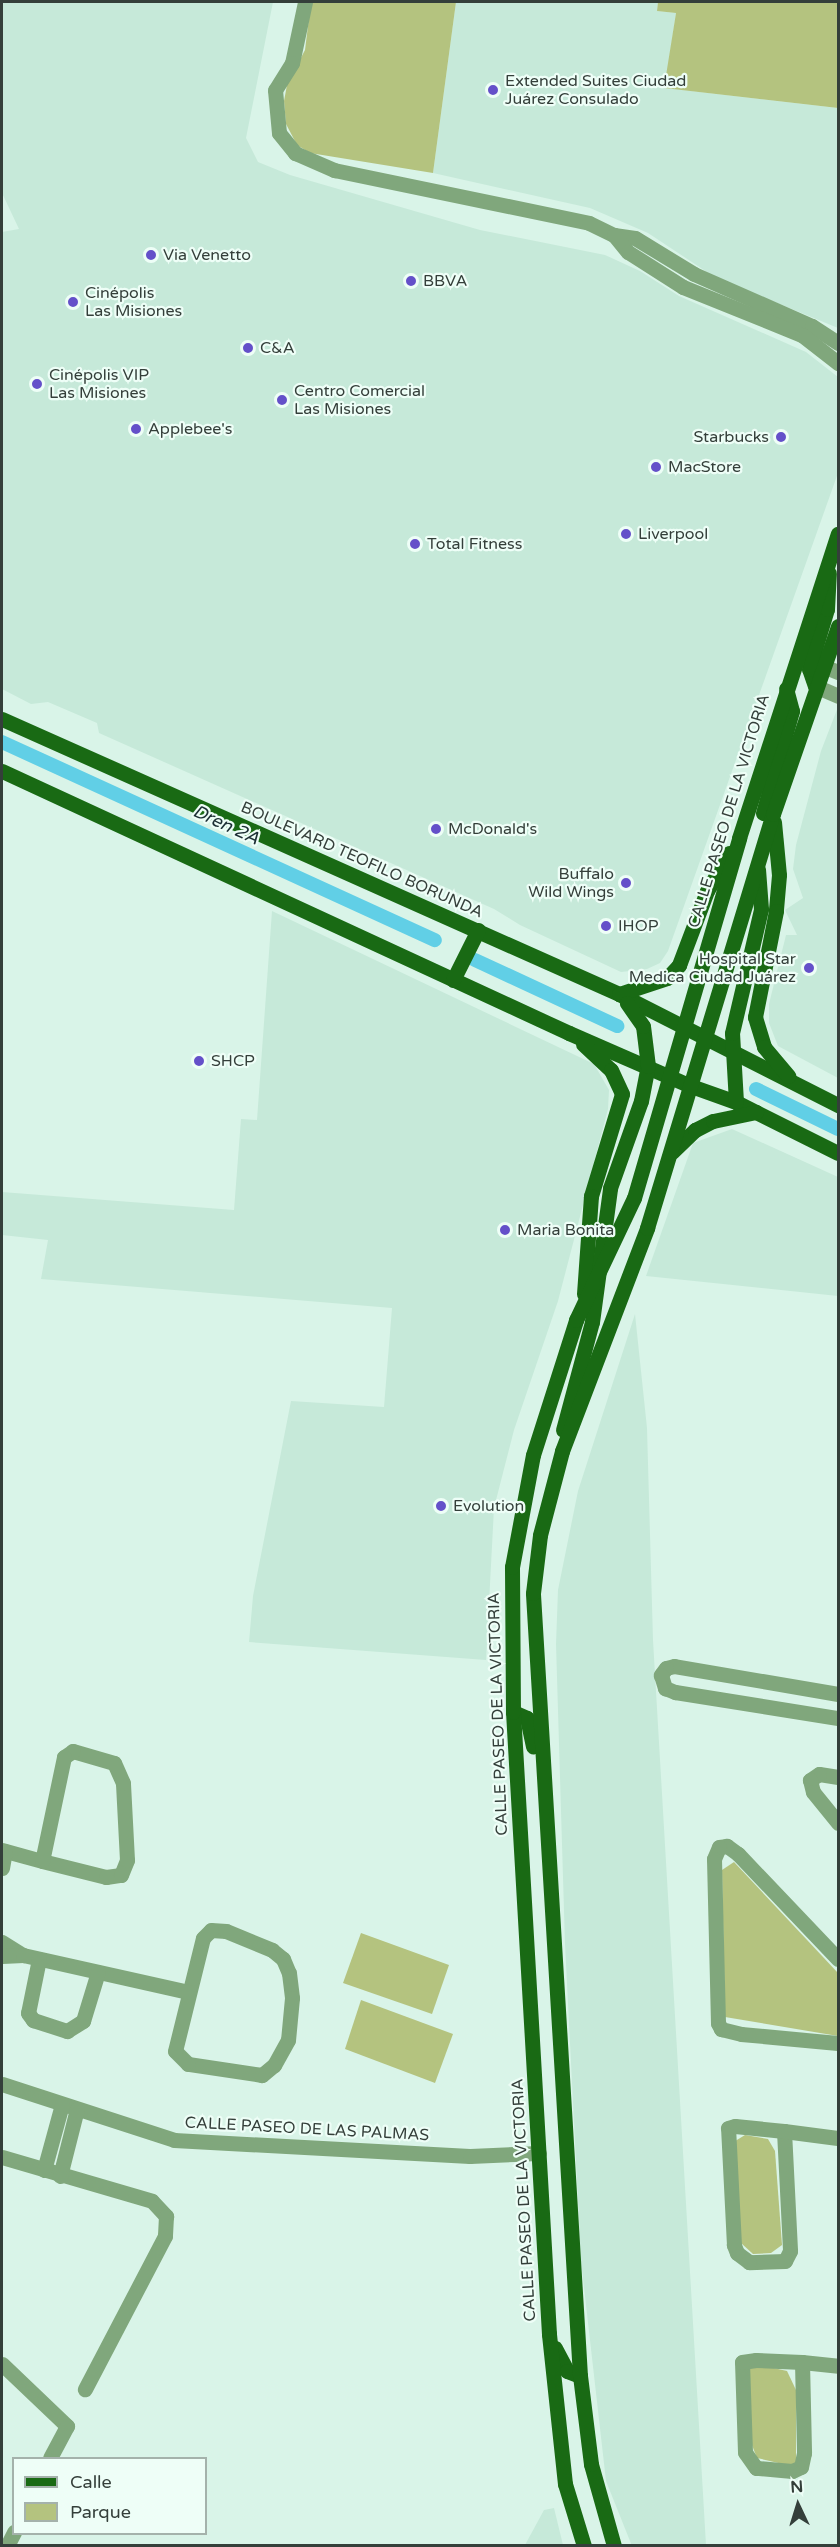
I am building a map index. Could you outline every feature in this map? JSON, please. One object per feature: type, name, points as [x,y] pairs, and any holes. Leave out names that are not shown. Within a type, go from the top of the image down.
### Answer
[{"type":"main road","name":"CALLE PASEO DE LA VICTORIA","points":[[584,2546],[565,2484],[549,2334],[513,1712],[510,1589],[517,1532],[533,1455],[584,1296],[597,1275],[634,1198],[739,838],[786,687],[838,534]]},
{"type":"main road","points":[[816,686],[809,669],[827,609],[829,564]]},
{"type":"main road","points":[[614,2546],[591,2464],[580,2376],[533,1593],[540,1535],[562,1451],[672,1152],[773,814],[838,626]]},
{"type":"main road","points":[[736,1102],[730,1050],[761,909],[757,836],[792,711],[786,687]]},
{"type":"main road","name":"BOULEVARD TEOFILO BORUNDA","points":[[2,719],[619,994],[838,1105]]},
{"type":"main road","points":[[2,771],[569,1033],[691,1086],[736,1102],[838,1153]]},
{"type":"main road","points":[[773,814],[779,875],[776,911],[754,1017],[764,1047],[792,1081]]},
{"type":"main road","points":[[562,1451],[567,1406],[592,1322],[610,1188],[641,1101],[648,1066],[638,1014],[619,994],[667,978],[679,965],[714,878],[739,838]]},
{"type":"main road","points":[[453,980],[478,930]]},
{"type":"main road","points":[[569,1033],[612,1070],[622,1094],[591,1196],[584,1296]]},
{"type":"main road","points":[[672,1152],[695,1130],[713,1121],[756,1112]]},
{"type":"main road","points":[[513,1712],[527,1718],[536,1760],[543,1766]]},
{"type":"main road","points":[[549,2334],[567,2371],[580,2376]]},
{"type":"street","points":[[305,2],[292,63],[275,90],[279,133],[296,153],[334,170],[589,223],[614,235],[635,238],[694,274],[812,326],[838,343]]},
{"type":"street","points":[[614,235],[627,252],[683,287],[801,335],[838,363]]},
{"type":"street","points":[[824,666],[838,672]]},
{"type":"street","points":[[816,686],[838,696]]},
{"type":"street","points":[[838,1694],[674,1666],[666,1668],[661,1675],[662,1683],[669,1690],[838,1718]]},
{"type":"street","points":[[729,1700],[731,1676]]},
{"type":"street","points":[[2,1868],[3,1851],[42,1861],[106,1877],[121,1875],[127,1860],[121,1774],[108,1760],[74,1751],[63,1757],[42,1861]]},
{"type":"street","points":[[838,1777],[819,1774],[810,1780],[813,1792],[838,1823]]},
{"type":"street","points":[[838,1959],[738,1854],[723,1846],[716,1850],[714,1859],[718,2023],[721,2029],[741,2034],[838,2043]]},
{"type":"street","points":[[211,1930],[226,1931],[263,1946],[283,1959],[292,1998],[288,2040],[274,2065],[262,2076],[188,2064],[175,2051],[189,1992],[203,1938],[211,1930]]},
{"type":"street","points":[[2,1942],[23,1955]]},
{"type":"street","points":[[2,1956],[23,1955],[189,1992]]},
{"type":"street","points":[[39,1959],[28,2013],[33,2020],[67,2031],[83,2021],[98,1972]]},
{"type":"street","name":"CALLE PASEO DE LAS PALMAS","points":[[2,2084],[136,2130],[213,2145],[470,2156],[539,2153]]},
{"type":"street","points":[[44,2170],[62,2104]]},
{"type":"street","points":[[60,2176],[78,2109]]},
{"type":"street","points":[[784,2131],[790,2251],[785,2261],[779,2263],[749,2262],[737,2253],[726,2135],[728,2128],[735,2126],[784,2131],[838,2138]]},
{"type":"street","points":[[2,2157],[60,2176],[152,2201],[163,2209],[167,2223],[165,2236],[85,2389]]},
{"type":"street","points":[[802,2362],[804,2454],[801,2467],[792,2471],[756,2468],[747,2460],[740,2369],[744,2360],[802,2362],[838,2366]]},
{"type":"street","points":[[3,2370],[67,2426],[51,2457]]},
{"type":"shaded area","points":[[2,2],[273,2],[246,138],[258,162],[290,175],[480,230],[605,255],[640,271],[679,296],[806,352],[838,377],[838,473],[668,951],[660,963],[647,969],[621,972],[520,925],[494,909],[99,733],[97,723],[48,702],[31,704],[2,689],[2,232],[19,229],[2,193]]},
{"type":"shaded area","points":[[456,2],[658,2],[657,11],[676,13],[665,88],[838,108],[838,328],[716,278],[648,233],[590,208],[433,173]]},
{"type":"shaded area","name":"Hospital Star Medica Ciudad Juárez","points":[[838,707],[838,1078],[778,1046],[769,1023],[769,1004],[786,935],[797,935],[785,910],[803,898],[793,869],[796,845],[821,751]]},
{"type":"shaded area","points":[[272,911],[594,1064],[609,1090],[608,1109],[558,1301],[514,1430],[494,1508],[486,1660],[249,1642],[253,1596],[291,1401],[384,1407],[392,1308],[41,1279],[48,1240],[2,1235],[2,1192],[234,1210],[241,1119],[257,1120]]},
{"type":"shaded area","points":[[732,1129],[838,1177],[838,1296],[646,1276],[693,1143]]},
{"type":"shaded area","points":[[635,1314],[647,1428],[653,1640],[706,2545],[632,2546],[606,2481],[581,2261],[565,1944],[556,1644],[558,1590],[578,1491]]},
{"type":"shaded area","points":[[554,2508],[563,2545],[525,2545],[544,2510]]},
{"type":"green space","points":[[311,2],[456,2],[433,173],[310,153],[297,145],[286,124],[284,101],[287,85],[305,50]]},
{"type":"green space","points":[[658,2],[838,2],[838,108],[664,88],[676,13],[657,11]]},
{"type":"green space","points":[[734,1862],[838,1973],[838,2036],[725,2017],[722,1870]]},
{"type":"green space","points":[[361,1933],[449,1965],[432,2014],[343,1983]]},
{"type":"green space","points":[[361,2000],[453,2034],[435,2083],[345,2049]]},
{"type":"green space","points":[[745,2135],[768,2139],[775,2151],[782,2245],[771,2253],[753,2254],[741,2243],[732,2143]]},
{"type":"green space","points":[[769,2367],[787,2371],[796,2390],[796,2467],[757,2458],[750,2440],[746,2374],[750,2368]]},
{"type":"waterway","name":"Dren 2A","points":[[2,742],[435,940]]},
{"type":"waterway","name":"Dren 2A","points":[[475,960],[617,1026]]},
{"type":"waterway","name":"Dren 2A","points":[[756,1089],[838,1129]]},
{"type":"place","name":"Extended Suites Ciudad Juárez Consulado","points":[[493,90]]},
{"type":"place","name":"Via Venetto","points":[[151,255]]},
{"type":"place","name":"BBVA","points":[[411,281]]},
{"type":"place","name":"Cinépolis Las Misiones","points":[[73,302]]},
{"type":"place","name":"C&A","points":[[248,348]]},
{"type":"place","name":"Cinépolis VIP Las Misiones","points":[[37,384]]},
{"type":"place","name":"Centro Comercial Las Misiones","points":[[282,400]]},
{"type":"place","name":"Applebee's","points":[[136,429]]},
{"type":"place","name":"Starbucks","points":[[781,437]]},
{"type":"place","name":"MacStore","points":[[656,467]]},
{"type":"place","name":"Liverpool","points":[[626,534]]},
{"type":"place","name":"Total Fitness","points":[[415,544]]},
{"type":"place","name":"McDonald's","points":[[436,829]]},
{"type":"place","name":"Buffalo Wild Wings","points":[[626,883]]},
{"type":"place","name":"IHOP","points":[[606,926]]},
{"type":"place","name":"Hospital Star Medica Ciudad Juárez","points":[[809,968]]},
{"type":"place","name":"SHCP","points":[[199,1061]]},
{"type":"place","name":"Maria Bonita","points":[[505,1230]]},
{"type":"place","name":"Evolution","points":[[441,1506]]}]
